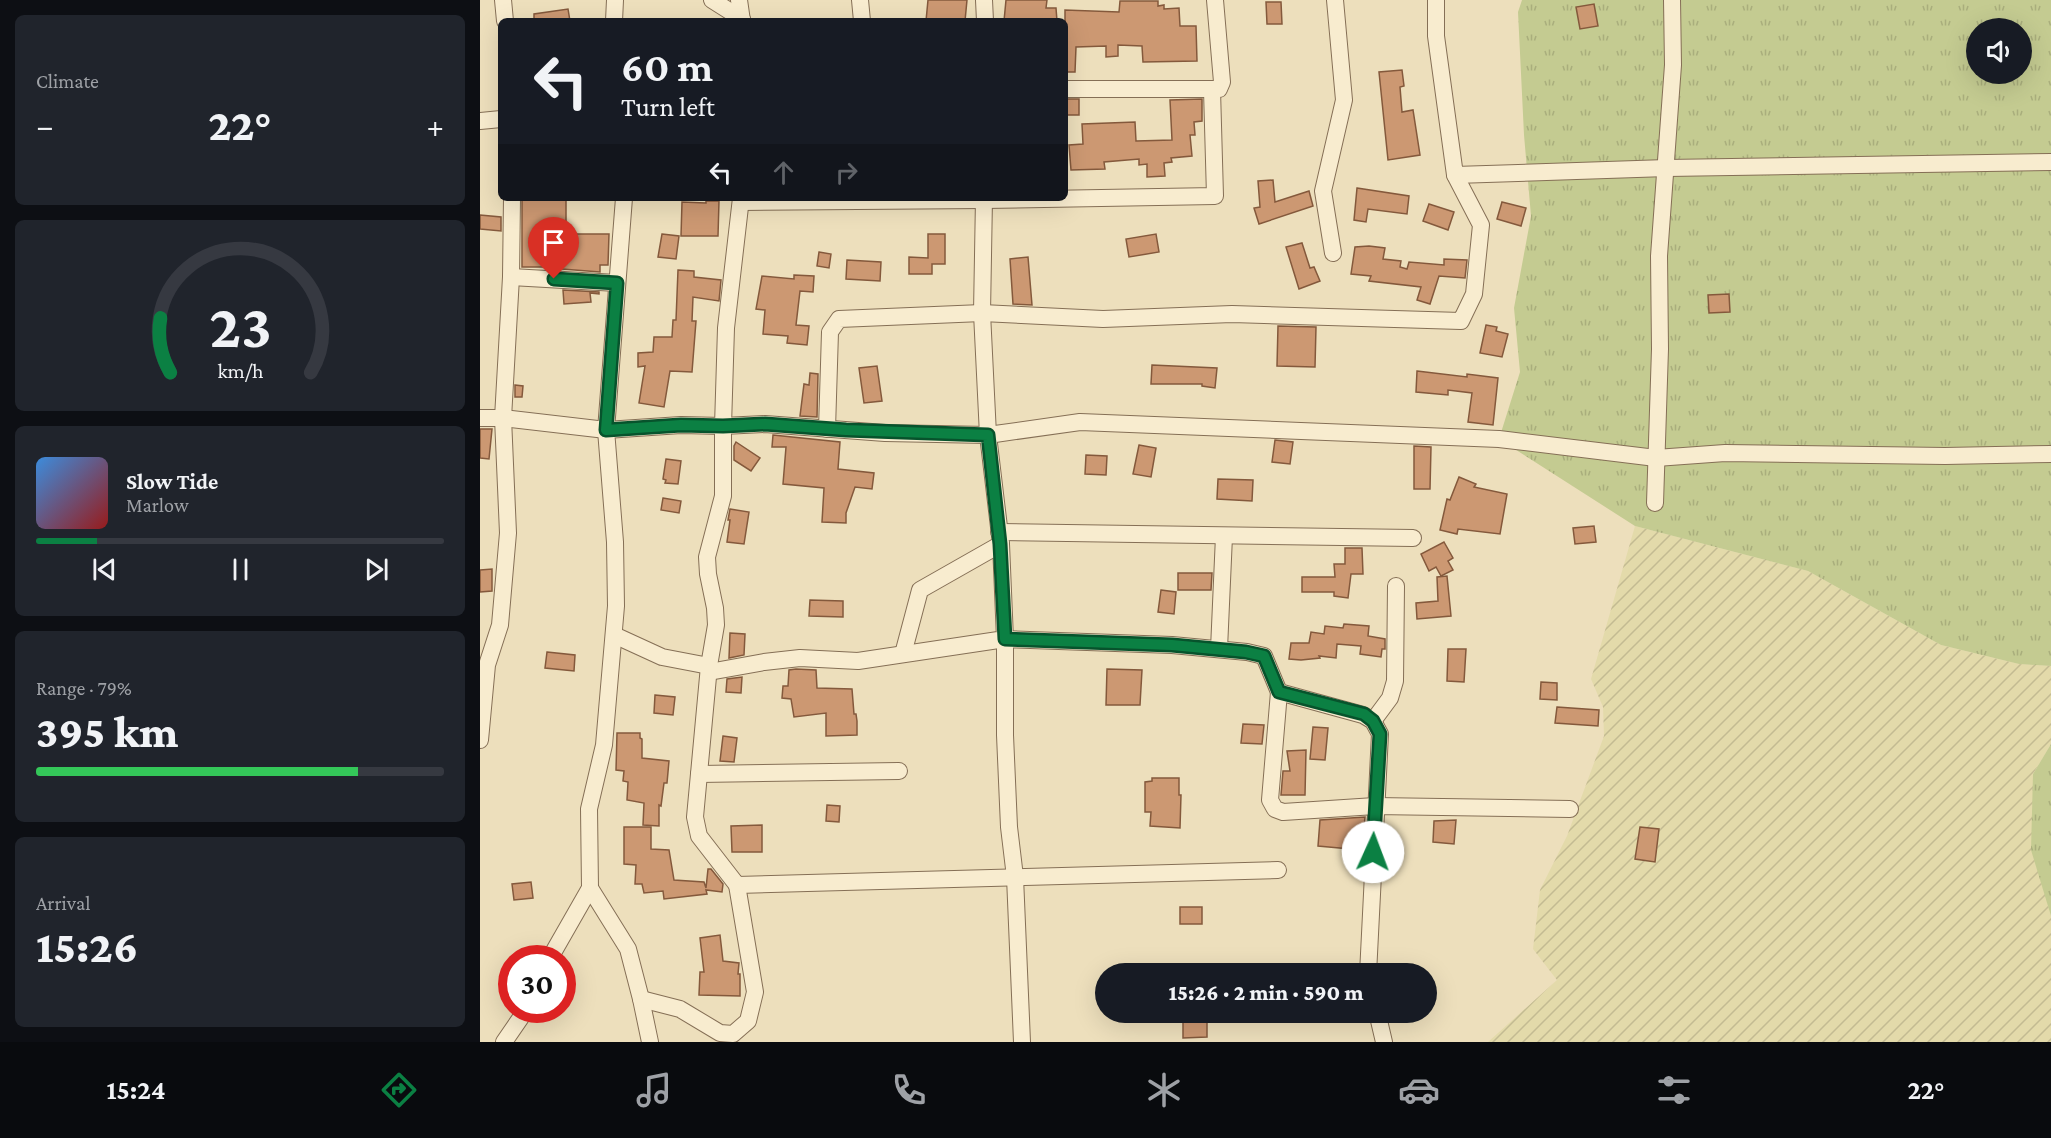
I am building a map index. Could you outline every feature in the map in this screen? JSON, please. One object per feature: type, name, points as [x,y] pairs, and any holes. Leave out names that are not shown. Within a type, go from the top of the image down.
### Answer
[{"type":"street","points":[[503,0],[505,18]]},
{"type":"street","points":[[614,18],[615,0]]},
{"type":"street","points":[[712,0],[739,18]]},
{"type":"street","points":[[739,0],[742,18]]},
{"type":"street","points":[[860,0],[862,18]]},
{"type":"street","points":[[984,0],[985,18]]},
{"type":"street","points":[[1068,89],[1212,90],[1218,88],[1222,82],[1215,0]]},
{"type":"street","points":[[1333,253],[1323,191],[1344,100],[1335,0]]},
{"type":"street","points":[[827,429],[830,332],[839,319],[982,313],[1103,319],[1232,314],[1461,321],[1474,294],[1481,225],[1455,175],[1436,36],[1436,0]]},
{"type":"street","points":[[1655,503],[1660,349],[1659,256],[1673,65],[1672,0]]},
{"type":"street","points":[[1068,198],[1215,196],[1212,90]]},
{"type":"street","points":[[480,120],[498,119]]},
{"type":"street","points":[[1455,175],[1667,168],[2051,162]]},
{"type":"street","points":[[480,740],[484,663],[500,625],[508,533],[503,418],[512,277],[512,201]]},
{"type":"street","points":[[557,945],[590,888],[589,809],[604,745],[614,635],[615,543],[606,430],[624,201]]},
{"type":"street","points":[[641,999],[680,1009],[720,1032],[733,1034],[748,1021],[755,992],[737,885],[699,836],[696,817],[709,669],[716,625],[707,556],[723,496],[726,328],[741,201]]},
{"type":"street","points":[[984,201],[982,313],[988,435],[1000,538],[1005,639],[1005,735],[1009,826],[1015,877],[1022,1042]]},
{"type":"street","points":[[512,277],[617,283]]},
{"type":"street","points":[[480,418],[503,418],[606,430],[681,425],[765,424],[827,429],[988,435],[1080,422],[1499,439],[1656,458],[1725,453],[1944,456],[2051,454]]},
{"type":"street","points":[[903,654],[907,647],[920,590],[1000,538],[1224,536],[1413,538]]},
{"type":"street","points":[[1219,649],[1224,536]]},
{"type":"street","points":[[1373,721],[1390,698],[1395,681],[1396,586]]},
{"type":"street","points":[[614,635],[662,657],[709,669],[800,658],[858,661],[1005,639],[1162,644],[1246,652],[1264,656],[1279,692],[1270,800],[1275,809],[1283,812],[1375,806],[1570,809]]},
{"type":"street","points":[[1279,692],[1364,714],[1373,721],[1380,734],[1368,963]]},
{"type":"street","points":[[699,774],[899,771]]},
{"type":"street","points":[[737,885],[1278,870]]},
{"type":"street","points":[[590,888],[628,949],[650,1042]]},
{"type":"street","points":[[504,1042],[517,1023]]},
{"type":"street","points":[[1380,1023],[1384,1042]]},
{"type":"shaded area","points":[[1635,526],[1808,571],[1941,645],[2019,664],[2051,666],[2051,744],[2033,774],[2047,900],[2051,916],[2051,1042],[1488,1042],[1557,980],[1533,949],[1540,890],[1567,836],[1604,736],[1603,707],[1591,679]]},
{"type":"green space","points":[[1522,0],[2051,0],[2051,666],[2019,664],[1941,645],[1808,571],[1635,526],[1499,439],[1520,372],[1514,308],[1531,216],[1524,135],[1518,12]]},
{"type":"green space","points":[[2051,744],[2051,916],[2031,850],[2033,774]]},
{"type":"building","points":[[928,0],[967,0],[965,18],[926,18]]},
{"type":"building","points":[[1006,0],[1047,0],[1046,8],[1056,8],[1057,18],[1004,18]]},
{"type":"building","points":[[1120,1],[1158,1],[1158,6],[1164,5],[1164,9],[1179,8],[1180,26],[1196,26],[1197,61],[1143,62],[1142,46],[1118,45],[1118,56],[1106,57],[1106,46],[1076,47],[1075,72],[1068,72],[1068,18],[1065,18],[1065,10],[1119,12]]},
{"type":"building","points":[[1266,2],[1281,2],[1282,24],[1267,24]]},
{"type":"building","points":[[1594,4],[1598,26],[1580,29],[1576,7]]},
{"type":"building","points":[[568,9],[570,18],[534,18],[534,14]]},
{"type":"building","points":[[1402,70],[1404,86],[1400,87],[1402,112],[1413,110],[1420,155],[1388,160],[1379,72]]},
{"type":"building","points":[[1068,99],[1079,99],[1079,115],[1068,115]]},
{"type":"building","points":[[1202,99],[1202,121],[1194,122],[1195,135],[1190,135],[1192,156],[1171,158],[1172,162],[1164,163],[1165,176],[1147,177],[1147,164],[1139,165],[1139,159],[1104,162],[1105,169],[1071,170],[1069,145],[1083,144],[1082,124],[1135,122],[1136,141],[1172,140],[1170,100]]},
{"type":"building","points":[[1273,180],[1275,202],[1309,191],[1313,206],[1259,224],[1254,208],[1260,207],[1258,181]]},
{"type":"building","points":[[1357,188],[1409,196],[1407,214],[1368,209],[1366,222],[1354,220]]},
{"type":"building","points":[[522,201],[566,201],[566,234],[609,234],[608,265],[600,265],[600,272],[562,269],[562,267],[522,267]]},
{"type":"building","points":[[706,201],[719,201],[718,236],[681,236],[682,202],[706,203]]},
{"type":"building","points":[[1502,202],[1526,208],[1521,226],[1497,219]]},
{"type":"building","points":[[1429,204],[1454,212],[1448,230],[1423,221]]},
{"type":"building","points":[[480,215],[501,217],[501,231],[480,229]]},
{"type":"building","points":[[662,234],[679,236],[676,259],[658,257]]},
{"type":"building","points":[[928,234],[945,234],[945,264],[932,264],[932,274],[909,274],[909,257],[928,258]]},
{"type":"building","points":[[1156,234],[1159,252],[1129,257],[1126,239]]},
{"type":"building","points":[[1302,243],[1310,268],[1314,267],[1320,281],[1299,289],[1286,247]]},
{"type":"building","points":[[1355,247],[1385,248],[1383,259],[1401,261],[1400,267],[1407,269],[1409,262],[1444,265],[1444,259],[1467,260],[1465,278],[1439,276],[1430,304],[1417,300],[1421,287],[1369,281],[1371,276],[1351,274]]},
{"type":"building","points":[[819,252],[831,254],[829,268],[817,266]]},
{"type":"building","points":[[1028,257],[1032,305],[1013,304],[1010,259]]},
{"type":"building","points":[[847,260],[881,262],[880,281],[846,279]]},
{"type":"building","points":[[678,270],[694,271],[694,277],[721,280],[719,301],[693,297],[692,321],[696,321],[692,372],[670,371],[664,407],[639,403],[645,366],[638,367],[638,353],[653,352],[654,337],[672,337],[673,320],[676,320]]},
{"type":"building","points":[[794,275],[814,276],[813,292],[800,291],[796,325],[809,326],[807,345],[787,343],[788,336],[763,334],[765,310],[756,309],[762,276],[794,279]]},
{"type":"building","points":[[563,290],[599,292],[599,294],[590,293],[591,302],[564,304]]},
{"type":"building","points":[[1729,294],[1730,312],[1709,313],[1708,295]]},
{"type":"building","points":[[1486,325],[1497,327],[1496,331],[1508,334],[1502,357],[1480,353]]},
{"type":"building","points":[[1278,326],[1316,327],[1315,367],[1277,366]]},
{"type":"building","points":[[1152,365],[1217,368],[1215,388],[1202,386],[1202,384],[1151,384]]},
{"type":"building","points":[[877,366],[882,401],[864,403],[859,368]]},
{"type":"building","points":[[1417,371],[1498,378],[1493,425],[1468,422],[1472,393],[1448,390],[1448,395],[1416,392]]},
{"type":"building","points":[[810,373],[818,374],[817,417],[800,416],[804,384],[809,385]]},
{"type":"building","points":[[515,385],[523,386],[522,397],[515,397]]},
{"type":"building","points":[[480,429],[492,429],[489,459],[480,458]]},
{"type":"building","points":[[773,435],[840,442],[838,469],[874,473],[872,489],[855,487],[846,513],[846,523],[822,522],[824,488],[783,484],[786,447],[772,447]]},
{"type":"building","points":[[1275,440],[1293,442],[1290,464],[1272,462]]},
{"type":"building","points":[[736,442],[760,458],[751,471],[734,460]]},
{"type":"building","points":[[1139,445],[1156,448],[1151,477],[1133,474]]},
{"type":"building","points":[[1414,446],[1431,447],[1430,489],[1414,489]]},
{"type":"building","points":[[1086,455],[1107,456],[1106,475],[1085,474]]},
{"type":"building","points":[[666,459],[681,461],[678,484],[665,483],[666,480],[663,479]]},
{"type":"building","points":[[1459,477],[1476,484],[1474,487],[1507,494],[1500,534],[1458,529],[1457,534],[1440,530],[1447,499],[1450,500]]},
{"type":"building","points":[[1218,479],[1253,480],[1252,501],[1217,499]]},
{"type":"building","points":[[663,498],[681,501],[679,513],[661,510]]},
{"type":"building","points":[[730,509],[749,512],[744,544],[727,542]]},
{"type":"building","points":[[1594,526],[1596,542],[1575,544],[1573,528]]},
{"type":"building","points":[[1444,542],[1453,558],[1448,561],[1453,570],[1441,576],[1436,567],[1429,571],[1421,554]]},
{"type":"building","points":[[1345,548],[1362,548],[1363,574],[1351,574],[1348,598],[1334,596],[1334,592],[1302,592],[1302,577],[1335,577],[1334,564],[1345,564]]},
{"type":"building","points":[[492,569],[492,591],[480,592],[480,570]]},
{"type":"building","points":[[1178,573],[1212,573],[1211,590],[1178,590]]},
{"type":"building","points":[[1447,576],[1451,616],[1417,619],[1416,603],[1438,601],[1437,577]]},
{"type":"building","points":[[1161,590],[1176,592],[1174,614],[1158,612]]},
{"type":"building","points":[[810,600],[843,601],[843,617],[809,616]]},
{"type":"building","points":[[1344,624],[1369,626],[1368,636],[1385,639],[1385,649],[1382,649],[1381,657],[1360,654],[1361,646],[1337,644],[1336,658],[1319,656],[1320,658],[1289,659],[1291,643],[1309,643],[1311,632],[1324,634],[1325,626],[1343,628]]},
{"type":"building","points":[[730,633],[745,634],[744,655],[729,658]]},
{"type":"building","points":[[1448,649],[1466,649],[1464,682],[1447,681]]},
{"type":"building","points":[[547,652],[575,655],[574,671],[545,668]]},
{"type":"building","points":[[1107,669],[1142,670],[1140,705],[1106,705]]},
{"type":"building","points":[[789,670],[816,670],[817,688],[852,689],[857,735],[826,736],[826,713],[794,717],[791,699],[782,698],[783,686],[788,686]]},
{"type":"building","points":[[742,677],[741,693],[726,692],[727,679]]},
{"type":"building","points":[[1541,682],[1557,683],[1557,700],[1540,699]]},
{"type":"building","points":[[655,695],[675,697],[673,715],[654,713]]},
{"type":"building","points":[[1557,707],[1599,710],[1598,726],[1555,723]]},
{"type":"building","points":[[1243,724],[1264,725],[1262,744],[1241,743]]},
{"type":"building","points":[[1313,727],[1328,728],[1325,760],[1310,759]]},
{"type":"building","points":[[617,733],[640,733],[642,758],[669,761],[667,783],[664,783],[661,806],[659,805],[659,826],[643,825],[644,803],[627,800],[628,782],[623,781],[624,771],[616,770]]},
{"type":"building","points":[[723,736],[737,738],[734,762],[720,761]]},
{"type":"building","points":[[1306,750],[1305,795],[1281,795],[1283,771],[1290,771],[1287,751]]},
{"type":"building","points":[[1152,778],[1179,778],[1180,828],[1150,826],[1151,812],[1145,812],[1145,782],[1152,781]]},
{"type":"building","points":[[827,805],[840,806],[839,822],[826,821]]},
{"type":"building","points":[[1365,817],[1362,848],[1318,846],[1320,820]]},
{"type":"building","points":[[1456,820],[1454,844],[1433,842],[1434,821]]},
{"type":"building","points":[[762,825],[762,852],[732,852],[731,826]]},
{"type":"building","points":[[624,827],[651,827],[651,849],[669,850],[674,880],[704,882],[706,888],[708,869],[711,869],[723,884],[722,892],[706,890],[707,894],[664,899],[663,891],[644,893],[642,884],[635,884],[636,865],[624,864]]},
{"type":"building","points":[[1640,827],[1659,829],[1655,862],[1635,859]]},
{"type":"building","points":[[531,882],[533,898],[514,900],[512,884]]},
{"type":"building","points":[[1180,907],[1202,907],[1202,924],[1180,924]]},
{"type":"building","points":[[720,935],[723,961],[739,963],[740,996],[699,995],[700,972],[704,972],[700,938]]},
{"type":"building","points":[[1183,1023],[1207,1023],[1207,1037],[1183,1038]]},
{"type":"route","points":[[554,279],[617,283],[606,430],[681,425],[765,424],[885,432],[988,435],[1000,544],[1005,639],[1172,645],[1246,652],[1264,656],[1279,692],[1364,714],[1373,721],[1380,734],[1373,852]]}]
